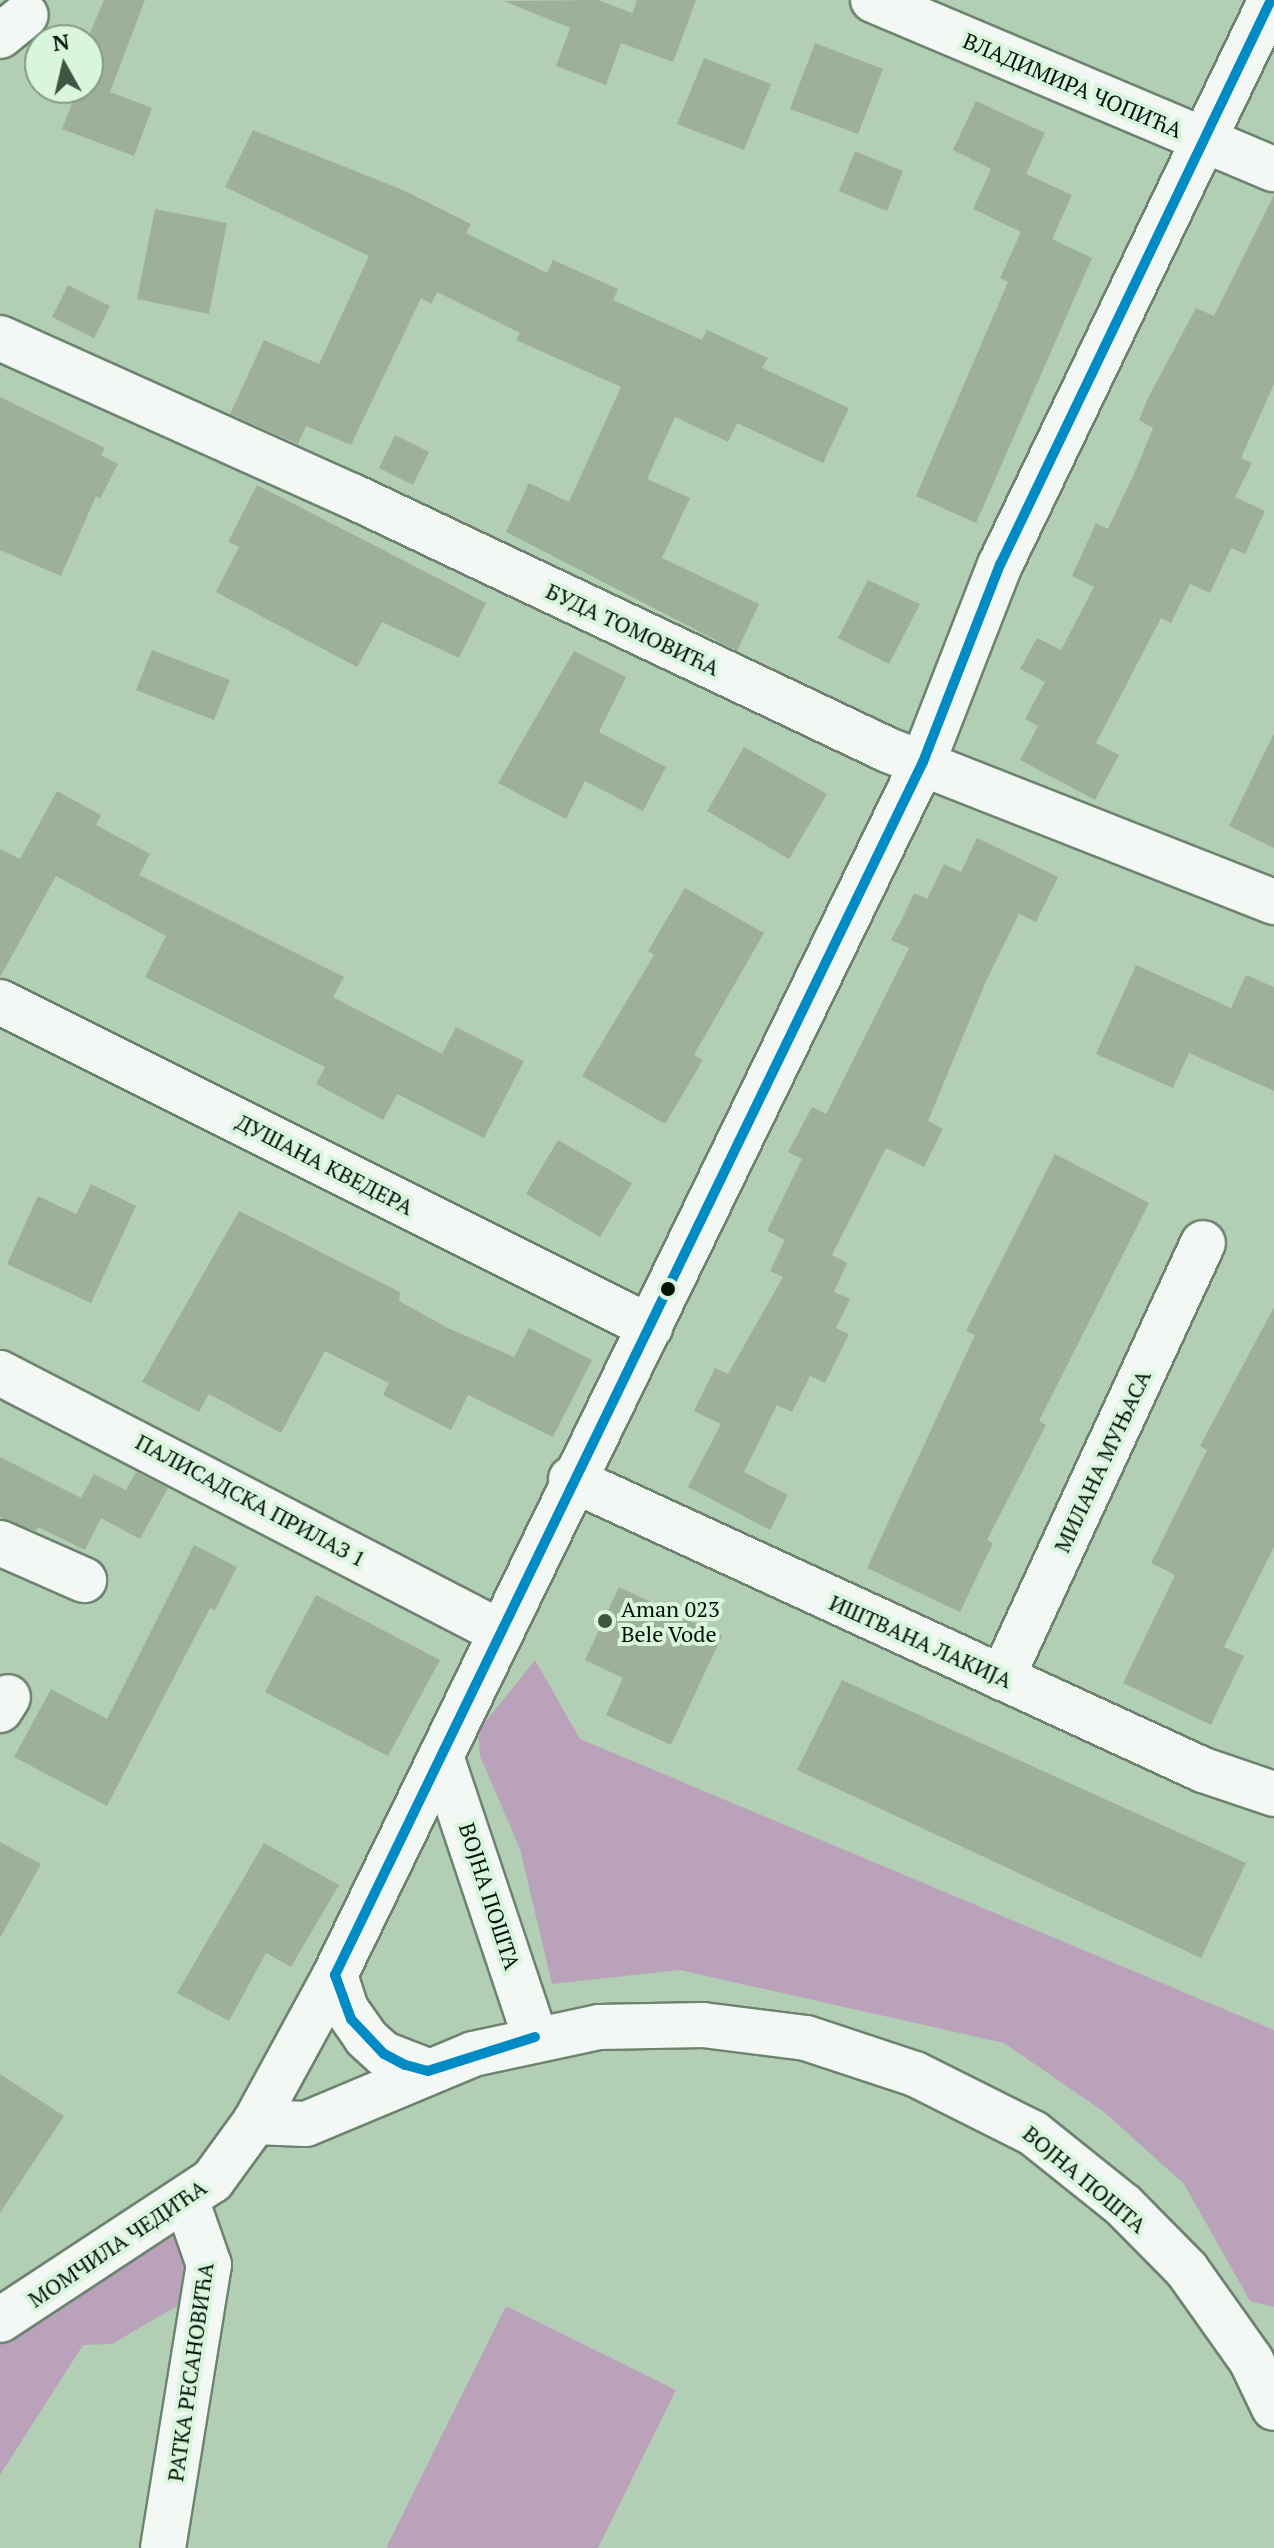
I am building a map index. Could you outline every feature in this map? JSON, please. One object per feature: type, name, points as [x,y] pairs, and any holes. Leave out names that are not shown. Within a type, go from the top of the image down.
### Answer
[{"type":"street","name":"ВЛАДИМИРА ЧОПИЋА","points":[[873,0],[1274,169]]},
{"type":"street","name":"МОМЧИЛА ЧЕДИЋА","points":[[0,2320],[186,2199],[226,2167],[255,2122],[335,1975],[571,1479],[650,1327],[923,762],[1000,565],[1271,0]]},
{"type":"street","name":"БУДА ТОМОВИЋА","points":[[0,338],[923,762],[1274,902]]},
{"type":"street","name":"ДУШАНА КВЕДЕРА","points":[[0,1002],[650,1327]]},
{"type":"street","name":"МИЛАНА МУЊАСА","points":[[1002,1678],[1203,1243]]},
{"type":"street","name":"ПАЛИСАДСКА ПРИЛАЗ 1","points":[[0,1373],[500,1632]]},
{"type":"street","name":"ИШТВАНА ЛАКИЈА","points":[[571,1479],[1203,1770],[1274,1794]]},
{"type":"street","points":[[0,1543],[84,1580]]},
{"type":"street","name":"ВОЈНА ПОШТА","points":[[441,1756],[535,2037]]},
{"type":"street","points":[[335,1975],[346,2009],[366,2038],[384,2054],[428,2071]]},
{"type":"street","name":"ВОЈНА ПОШТА","points":[[255,2122],[306,2124],[428,2071],[535,2037],[599,2027],[703,2025],[806,2038],[915,2074],[1024,2126],[1123,2205],[1187,2270],[1270,2388]]},
{"type":"street","name":"РАТКА РЕСАНОВИЋА","points":[[163,2548],[209,2265],[186,2199]]},
{"type":"shaded area","points":[[535,1660],[580,1739],[1274,2030],[1274,2307],[1250,2301],[1184,2184],[1104,2112],[1004,2043],[680,1970],[552,1984],[520,1849],[480,1756],[478,1731]]},
{"type":"shaded area","points":[[186,2199],[206,2289],[112,2344],[83,2345],[0,2475],[0,2320]]},
{"type":"shaded area","points":[[506,2306],[676,2390],[598,2548],[386,2548]]},
{"type":"building","points":[[104,0],[145,0],[110,92],[152,108],[134,156],[62,129],[72,104],[104,104],[104,24],[94,24]]},
{"type":"building","points":[[598,0],[632,13],[625,34],[637,0],[696,0],[673,62],[621,43],[606,85],[556,66],[570,28],[504,1]]},
{"type":"building","points":[[815,43],[883,69],[858,134],[790,109]]},
{"type":"building","points":[[704,58],[771,84],[744,150],[677,124]]},
{"type":"building","points":[[976,101],[1045,133],[1026,174],[1072,195],[1052,239],[1092,258],[976,523],[916,496],[1008,282],[1000,278],[1021,232],[973,209],[991,169],[953,150]]},
{"type":"building","points":[[253,130],[403,190],[471,224],[466,233],[547,273],[553,260],[618,289],[613,300],[702,340],[707,330],[768,358],[762,368],[849,408],[823,463],[737,423],[728,442],[675,417],[647,479],[690,498],[662,558],[759,604],[737,651],[506,532],[529,483],[569,502],[621,387],[516,340],[520,333],[437,292],[431,304],[421,298],[351,445],[306,426],[298,444],[230,414],[264,340],[319,364],[369,256],[225,187]]},
{"type":"building","points":[[855,151],[903,171],[887,211],[839,191]]},
{"type":"building","points":[[1274,195],[1274,384],[1241,458],[1252,463],[1235,497],[1265,511],[1245,554],[1231,548],[1210,593],[1190,584],[1171,623],[1161,618],[1096,743],[1119,755],[1095,800],[1020,760],[1038,726],[1025,719],[1045,682],[1020,669],[1037,638],[1061,650],[1094,587],[1072,576],[1096,523],[1108,529],[1153,428],[1139,420],[1148,398],[1196,308],[1214,316]]},
{"type":"building","points":[[155,209],[227,223],[209,314],[137,299]]},
{"type":"building","points":[[68,285],[110,306],[94,338],[52,317]]},
{"type":"building","points":[[0,397],[105,448],[101,455],[118,464],[100,499],[96,496],[61,576],[0,550]]},
{"type":"building","points":[[395,435],[429,452],[413,485],[379,468]]},
{"type":"building","points":[[257,485],[486,603],[459,658],[382,622],[357,667],[216,592],[239,547],[228,542]]},
{"type":"building","points":[[868,580],[920,604],[889,664],[838,638]]},
{"type":"building","points":[[152,650],[230,680],[214,720],[136,690]]},
{"type":"building","points":[[574,651],[626,677],[599,732],[666,767],[643,811],[585,781],[566,819],[498,783]]},
{"type":"building","points":[[1274,733],[1274,848],[1229,826]]},
{"type":"building","points":[[744,747],[827,794],[789,859],[707,811]]},
{"type":"building","points":[[57,791],[101,815],[96,825],[150,854],[139,875],[344,977],[333,997],[442,1054],[456,1027],[524,1061],[484,1138],[397,1094],[383,1120],[316,1084],[325,1067],[145,977],[166,936],[56,876],[0,977],[0,849],[20,859]]},
{"type":"building","points":[[977,838],[1058,877],[1036,922],[1019,914],[986,981],[928,1121],[943,1129],[924,1167],[886,1148],[832,1255],[847,1263],[834,1292],[850,1299],[836,1328],[849,1334],[825,1383],[810,1376],[792,1412],[777,1405],[744,1472],[788,1495],[770,1530],[688,1487],[721,1424],[694,1411],[715,1368],[728,1374],[783,1277],[770,1271],[785,1240],[767,1231],[802,1159],[788,1152],[812,1107],[826,1114],[909,948],[891,940],[914,893],[927,899],[944,864],[961,872]]},
{"type":"building","points":[[685,888],[764,933],[694,1055],[703,1060],[665,1124],[582,1076],[654,955],[648,951]]},
{"type":"building","points":[[1136,965],[1231,1008],[1246,975],[1274,987],[1274,1091],[1189,1053],[1173,1088],[1096,1054]]},
{"type":"building","points":[[558,1140],[632,1183],[600,1237],[526,1194]]},
{"type":"building","points":[[1055,1154],[1149,1203],[1039,1421],[1046,1425],[987,1540],[993,1543],[960,1612],[867,1568],[975,1335],[966,1331]]},
{"type":"building","points":[[91,1184],[136,1206],[91,1303],[7,1264],[38,1196],[76,1214]]},
{"type":"building","points":[[239,1211],[400,1292],[399,1301],[448,1328],[514,1357],[529,1328],[592,1360],[553,1437],[468,1395],[451,1430],[383,1395],[389,1383],[325,1351],[281,1433],[209,1394],[199,1412],[142,1382]]},
{"type":"building","points":[[1274,1307],[1274,1547],[1224,1647],[1244,1656],[1211,1725],[1123,1683],[1175,1575],[1151,1563],[1207,1450],[1200,1446]]},
{"type":"building","points":[[0,1457],[81,1498],[94,1474],[126,1490],[136,1472],[168,1488],[140,1539],[101,1518],[85,1550],[38,1527],[36,1531],[0,1518]]},
{"type":"building","points":[[194,1545],[237,1567],[215,1610],[210,1608],[107,1806],[14,1757],[51,1689],[107,1719]]},
{"type":"building","points":[[619,1587],[722,1636],[671,1745],[606,1715],[623,1678],[585,1660]]},
{"type":"building","points":[[316,1595],[440,1660],[388,1756],[265,1692]]},
{"type":"building","points":[[842,1680],[1246,1863],[1201,1958],[797,1770]]},
{"type":"building","points":[[0,1842],[41,1864],[0,1938]]},
{"type":"building","points":[[264,1843],[339,1885],[291,1967],[266,1953],[229,2021],[177,1993]]},
{"type":"building","points":[[0,2074],[64,2116],[0,2213]]},
{"type":"transit line","points":[[535,2037],[428,2071],[405,2065],[384,2054],[351,2019],[335,1975],[923,762],[1000,565],[1271,0]]},
{"type":"place","name":"Aman 023 Bele Vode","points":[[605,1621]]}]
